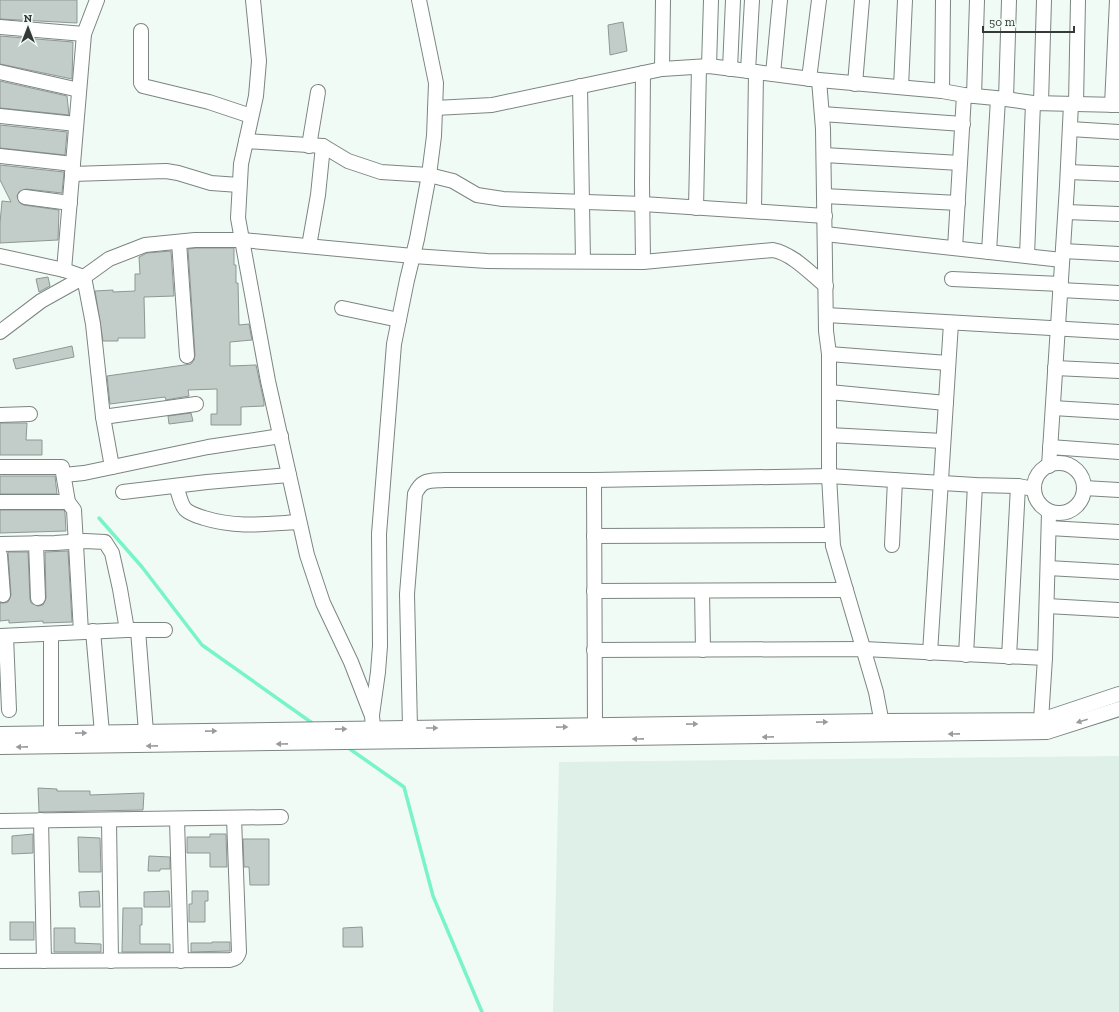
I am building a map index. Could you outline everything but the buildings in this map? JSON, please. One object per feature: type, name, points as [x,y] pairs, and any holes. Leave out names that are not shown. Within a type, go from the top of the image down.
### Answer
[{"type":"street","points":[[64,270],[84,34],[97,0]]},
{"type":"street","points":[[253,0],[259,61],[256,96],[241,164],[238,218],[268,382],[307,555],[323,603],[351,662],[370,731]]},
{"type":"street","points":[[370,731],[380,646],[379,534],[394,344],[417,239],[429,175],[434,136],[436,83],[419,0]]},
{"type":"street","points":[[662,69],[663,0]]},
{"type":"street","points":[[696,208],[704,66],[710,0]]},
{"type":"street","points":[[730,69],[733,0]]},
{"type":"street","points":[[752,0],[754,211]]},
{"type":"street","points":[[773,74],[780,0]]},
{"type":"street","points":[[819,0],[814,79],[822,114],[824,155],[826,315],[829,354],[829,476],[832,536],[833,546],[876,692],[884,735]]},
{"type":"street","points":[[855,84],[862,0]]},
{"type":"street","points":[[901,87],[905,0]]},
{"type":"street","points":[[942,91],[943,0]]},
{"type":"street","points":[[955,248],[963,124],[969,96],[977,0]]},
{"type":"street","points":[[989,252],[1009,0]]},
{"type":"street","points":[[1027,256],[1044,0]]},
{"type":"street","points":[[1049,466],[1070,129],[1073,104],[1078,0]]},
{"type":"street","points":[[435,108],[492,105],[662,69],[704,66],[855,84],[942,91],[969,96],[1037,102],[1116,105],[1117,0]]},
{"type":"street","points":[[0,27],[84,34]]},
{"type":"street","points":[[140,31],[141,83],[143,86],[209,102],[251,116]]},
{"type":"street","points":[[0,72],[79,90]]},
{"type":"street","points":[[643,73],[643,262]]},
{"type":"street","points":[[580,86],[583,261]]},
{"type":"street","points":[[308,246],[318,195],[316,146],[318,92]]},
{"type":"street","points":[[822,114],[963,124]]},
{"type":"street","points":[[0,116],[76,124]]},
{"type":"street","points":[[1070,129],[1119,132]]},
{"type":"street","points":[[246,141],[316,146],[348,161],[381,172],[429,175],[453,181],[477,195],[502,199],[643,204],[825,216]]},
{"type":"street","points":[[824,155],[960,162]]},
{"type":"street","points":[[0,156],[72,169],[166,171],[212,183],[240,185]]},
{"type":"street","points":[[1068,172],[1119,174]]},
{"type":"street","points":[[824,196],[958,203]]},
{"type":"street","points":[[25,197],[70,202]]},
{"type":"street","points":[[1066,212],[1119,214]]},
{"type":"street","points":[[825,234],[1027,256],[1119,254]]},
{"type":"street","points":[[0,332],[41,301],[84,277],[109,259],[145,245],[195,240],[242,240],[413,256],[486,261],[643,262],[773,250],[788,256],[826,286]]},
{"type":"street","points":[[179,242],[187,356]]},
{"type":"street","points":[[0,256],[64,270],[84,277]]},
{"type":"street","points":[[84,277],[93,324],[103,418],[112,467]]},
{"type":"street","points":[[952,279],[1119,293]]},
{"type":"street","points":[[342,308],[399,320]]},
{"type":"street","points":[[826,315],[1119,332]]},
{"type":"street","points":[[930,653],[951,323]]},
{"type":"street","points":[[829,354],[948,363]]},
{"type":"street","points":[[1055,368],[1119,371]]},
{"type":"street","points":[[829,392],[946,403]]},
{"type":"street","points":[[103,418],[196,404]]},
{"type":"street","points":[[1053,408],[1119,412]]},
{"type":"street","points":[[0,415],[30,414]]},
{"type":"street","points":[[829,435],[943,441]]},
{"type":"street","points":[[64,475],[84,473],[208,447],[280,436]]},
{"type":"street","points":[[1050,447],[1119,452]]},
{"type":"street","points":[[1058,464],[1068,465],[1076,471],[1082,479],[1084,488],[1082,498],[1076,506],[1068,511],[1059,513],[1049,512],[1041,506],[1036,498],[1034,489],[1036,479],[1041,471],[1049,466],[1058,464]]},
{"type":"street","points":[[0,467],[62,467],[68,502],[74,510],[76,541],[87,632],[102,733]]},
{"type":"street","points":[[123,492],[289,475]]},
{"type":"street","points":[[410,728],[407,594],[415,494],[419,486],[424,482],[444,480],[594,480],[829,476],[975,485],[1018,486],[1034,489]]},
{"type":"street","points":[[594,480],[595,726]]},
{"type":"street","points":[[892,545],[895,480]]},
{"type":"street","points":[[966,655],[975,485]]},
{"type":"street","points":[[176,486],[181,503],[185,509],[193,514],[211,520],[228,524],[246,525],[299,522]]},
{"type":"street","points":[[1008,657],[1018,486]]},
{"type":"street","points":[[1084,488],[1119,490]]},
{"type":"street","points":[[0,502],[68,502]]},
{"type":"street","points":[[1041,720],[1047,606],[1049,512]]},
{"type":"street","points":[[1049,528],[1119,532]]},
{"type":"street","points":[[594,536],[832,536]]},
{"type":"street","points":[[0,544],[76,541],[105,542],[112,553],[120,589],[132,630],[146,732]]},
{"type":"street","points":[[36,543],[38,598]]},
{"type":"street","points":[[0,555],[3,595]]},
{"type":"street","points":[[1048,568],[1119,572]]},
{"type":"street","points":[[594,591],[846,590]]},
{"type":"street","points":[[702,591],[703,650]]},
{"type":"street","points":[[1047,606],[1119,610]]},
{"type":"street","points":[[9,710],[3,636],[132,630],[165,630]]},
{"type":"street","points":[[51,634],[51,734]]},
{"type":"street","points":[[594,650],[864,650],[1045,658]]},
{"type":"street","points":[[0,747],[314,736],[410,728],[1041,720],[1119,694]]},
{"type":"street","points":[[370,731],[884,735],[1048,732],[1119,709]]},
{"type":"street","points":[[0,734],[146,732],[314,736]]},
{"type":"street","points":[[0,821],[281,817]]},
{"type":"street","points":[[0,961],[235,959],[238,956],[234,818]]},
{"type":"street","points":[[177,819],[181,960]]},
{"type":"street","points":[[41,820],[44,961]]},
{"type":"street","points":[[109,820],[111,960]]},
{"type":"shaded area","points":[[1119,756],[1119,1012],[553,1012],[559,762]]},
{"type":"waterway","points":[[99,518],[142,567],[202,645],[315,725]]},
{"type":"waterway","points":[[347,747],[404,787],[433,896],[482,1012]]}]
